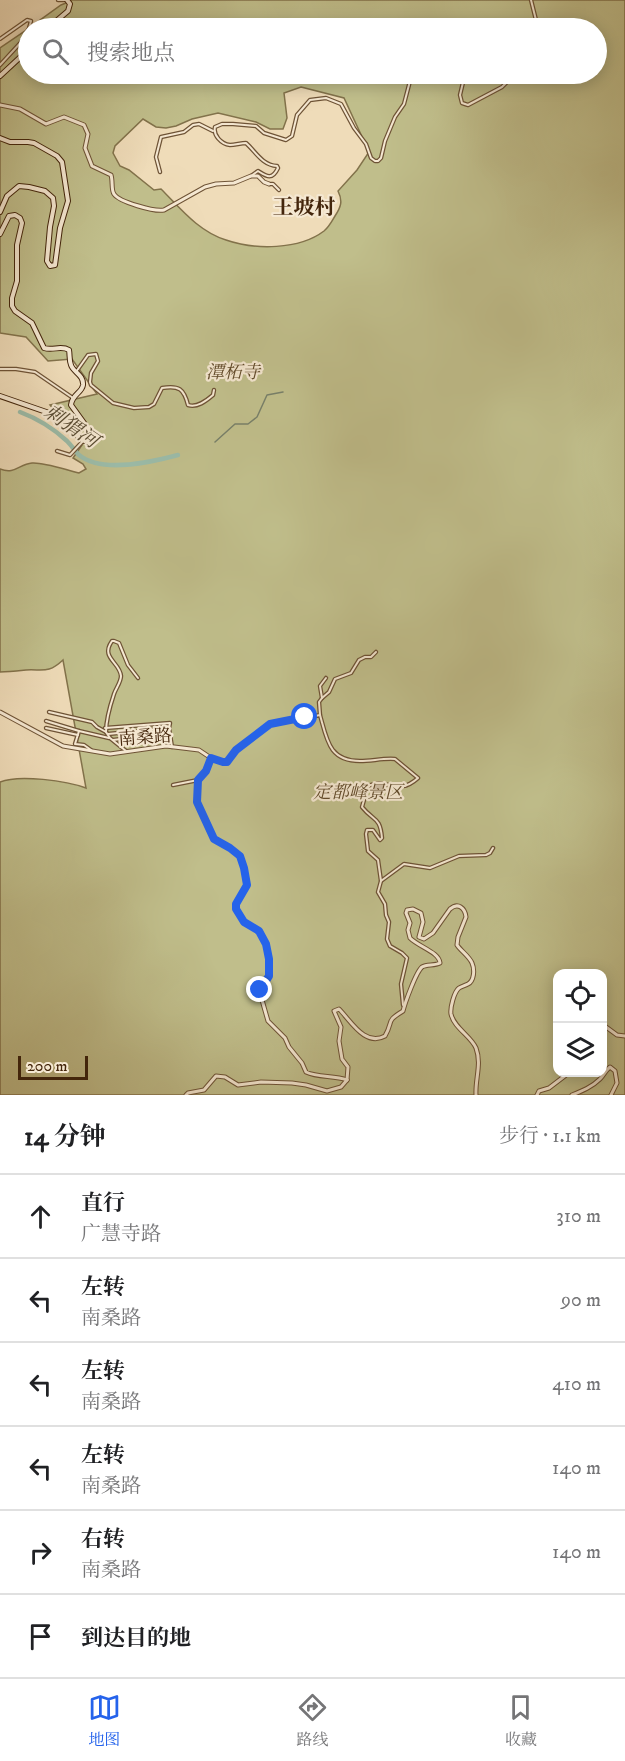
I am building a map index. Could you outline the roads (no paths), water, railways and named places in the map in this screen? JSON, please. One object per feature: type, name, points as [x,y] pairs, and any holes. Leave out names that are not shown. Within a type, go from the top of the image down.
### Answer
[{"type":"main road","points":[[60,18],[68,11],[70,4],[67,0]]},
{"type":"main road","points":[[0,76],[18,59]]},
{"type":"main road","points":[[0,138],[10,142],[34,143],[57,156],[62,162],[68,201],[60,228],[55,265],[50,266],[48,261],[54,203],[50,194],[29,187],[18,187],[7,196],[0,212]]},
{"type":"main road","points":[[0,234],[9,216],[15,215],[20,218],[22,226],[17,245],[17,281],[12,298],[13,308],[32,323],[44,348],[49,350],[63,348],[69,351],[70,364],[82,378],[83,386],[70,403],[90,432],[89,438],[85,441],[80,438],[55,415],[0,396]]},
{"type":"street","points":[[58,0],[67,0]]},
{"type":"street","points":[[531,0],[536,18]]},
{"type":"street","points":[[0,39],[18,26]]},
{"type":"street","points":[[0,65],[18,46]]},
{"type":"street","points":[[213,131],[214,127],[222,124],[243,124],[256,126],[264,134],[286,140],[292,134],[296,117],[309,101],[326,98],[341,104],[366,144],[371,158],[378,161],[395,117],[404,104],[409,84]]},
{"type":"street","points":[[462,84],[460,97],[462,103],[468,105],[505,84]]},
{"type":"street","points":[[0,105],[20,110],[46,124],[64,117],[84,125],[88,132],[85,148],[92,166],[111,175],[113,192],[116,197],[158,211],[216,184],[234,183],[258,171],[265,176],[270,176],[278,168],[267,164],[254,153],[248,144],[229,145],[213,131],[199,124],[193,125],[184,132],[161,137],[156,157],[160,172]]},
{"type":"street","points":[[251,176],[258,176],[279,190]]},
{"type":"street","points":[[76,372],[88,355],[96,354],[98,361],[90,379],[92,385],[113,403],[134,408],[149,407],[154,404],[162,388],[169,386],[181,389],[188,405],[191,406],[196,406],[210,398],[213,390]]},
{"type":"street","points":[[0,369],[35,372],[73,398]]},
{"type":"street","points":[[57,450],[66,455],[72,453],[83,441]]},
{"type":"street","points":[[127,751],[111,739],[106,731],[113,695],[121,677],[119,670],[109,657],[111,641],[114,640],[119,644],[128,665],[138,678]]},
{"type":"street","points":[[321,698],[329,692],[335,680],[351,673],[359,660],[371,657],[376,652]]},
{"type":"street","points":[[326,678],[320,686],[320,715],[332,750],[336,755],[340,758],[360,761],[394,759],[418,778],[405,786],[374,784],[368,786],[363,807],[364,811],[378,820],[381,825],[382,838],[380,840],[373,830],[367,831],[368,851],[378,860],[381,881],[378,892],[385,904],[389,922],[387,939],[390,946],[407,958],[400,984],[404,1008]]},
{"type":"street","name":"南桑路","points":[[0,712],[58,745],[110,754],[166,746],[199,750],[211,758]]},
{"type":"street","points":[[49,712],[92,722],[106,731],[169,728]]},
{"type":"street","points":[[173,785],[198,780],[206,771],[211,758],[227,762],[236,750],[270,724],[320,715]]},
{"type":"street","points":[[46,721],[111,739],[170,733]]},
{"type":"street","points":[[106,731],[170,723],[172,747]]},
{"type":"street","points":[[46,728],[78,735]]},
{"type":"street","points":[[79,731],[75,744],[84,746],[93,752]]},
{"type":"street","points":[[198,780],[197,802],[212,834],[219,843],[240,856],[244,868],[247,885],[236,904],[236,909],[244,922],[259,931],[268,952],[269,976],[260,993],[268,1021],[285,1038],[306,1072],[347,1080]]},
{"type":"street","points":[[381,881],[404,864],[430,868],[459,856],[486,855],[493,848]]},
{"type":"street","points":[[186,1095],[204,1090],[216,1076],[225,1077],[238,1085],[261,1082],[292,1083],[327,1091],[341,1087],[347,1080],[348,1067],[340,1051],[340,1027],[334,1011],[339,1009],[368,1038],[376,1039],[385,1036],[390,1020],[403,1011],[419,970],[427,965],[434,966],[440,963],[437,955],[410,938],[407,910],[413,909],[421,913],[423,922],[419,937],[424,939],[433,933],[453,906],[463,909],[466,917],[457,945],[473,964],[474,973],[470,983],[460,987],[456,992],[451,1015],[476,1048],[479,1069],[475,1084],[476,1095]]},
{"type":"street","points":[[607,1027],[617,1035],[625,1036]]},
{"type":"street","points":[[572,1095],[597,1082],[610,1067],[615,1071],[617,1083],[611,1095]]},
{"type":"street","points":[[537,1095],[539,1091],[549,1088],[563,1077]]},
{"type":"waterway","points":[[215,442],[235,424],[248,424],[257,417],[267,395],[283,392]]},
{"type":"waterway","name":"刺猬河","points":[[20,412],[56,432],[79,455],[89,461],[127,465],[178,455]]},
{"type":"district","name":"王坡村","points":[[304,208]]},
{"type":"park label","name":"潭柘寺","points":[[233,373]]},
{"type":"park label","name":"定都峰景区","points":[[358,793]]}]
